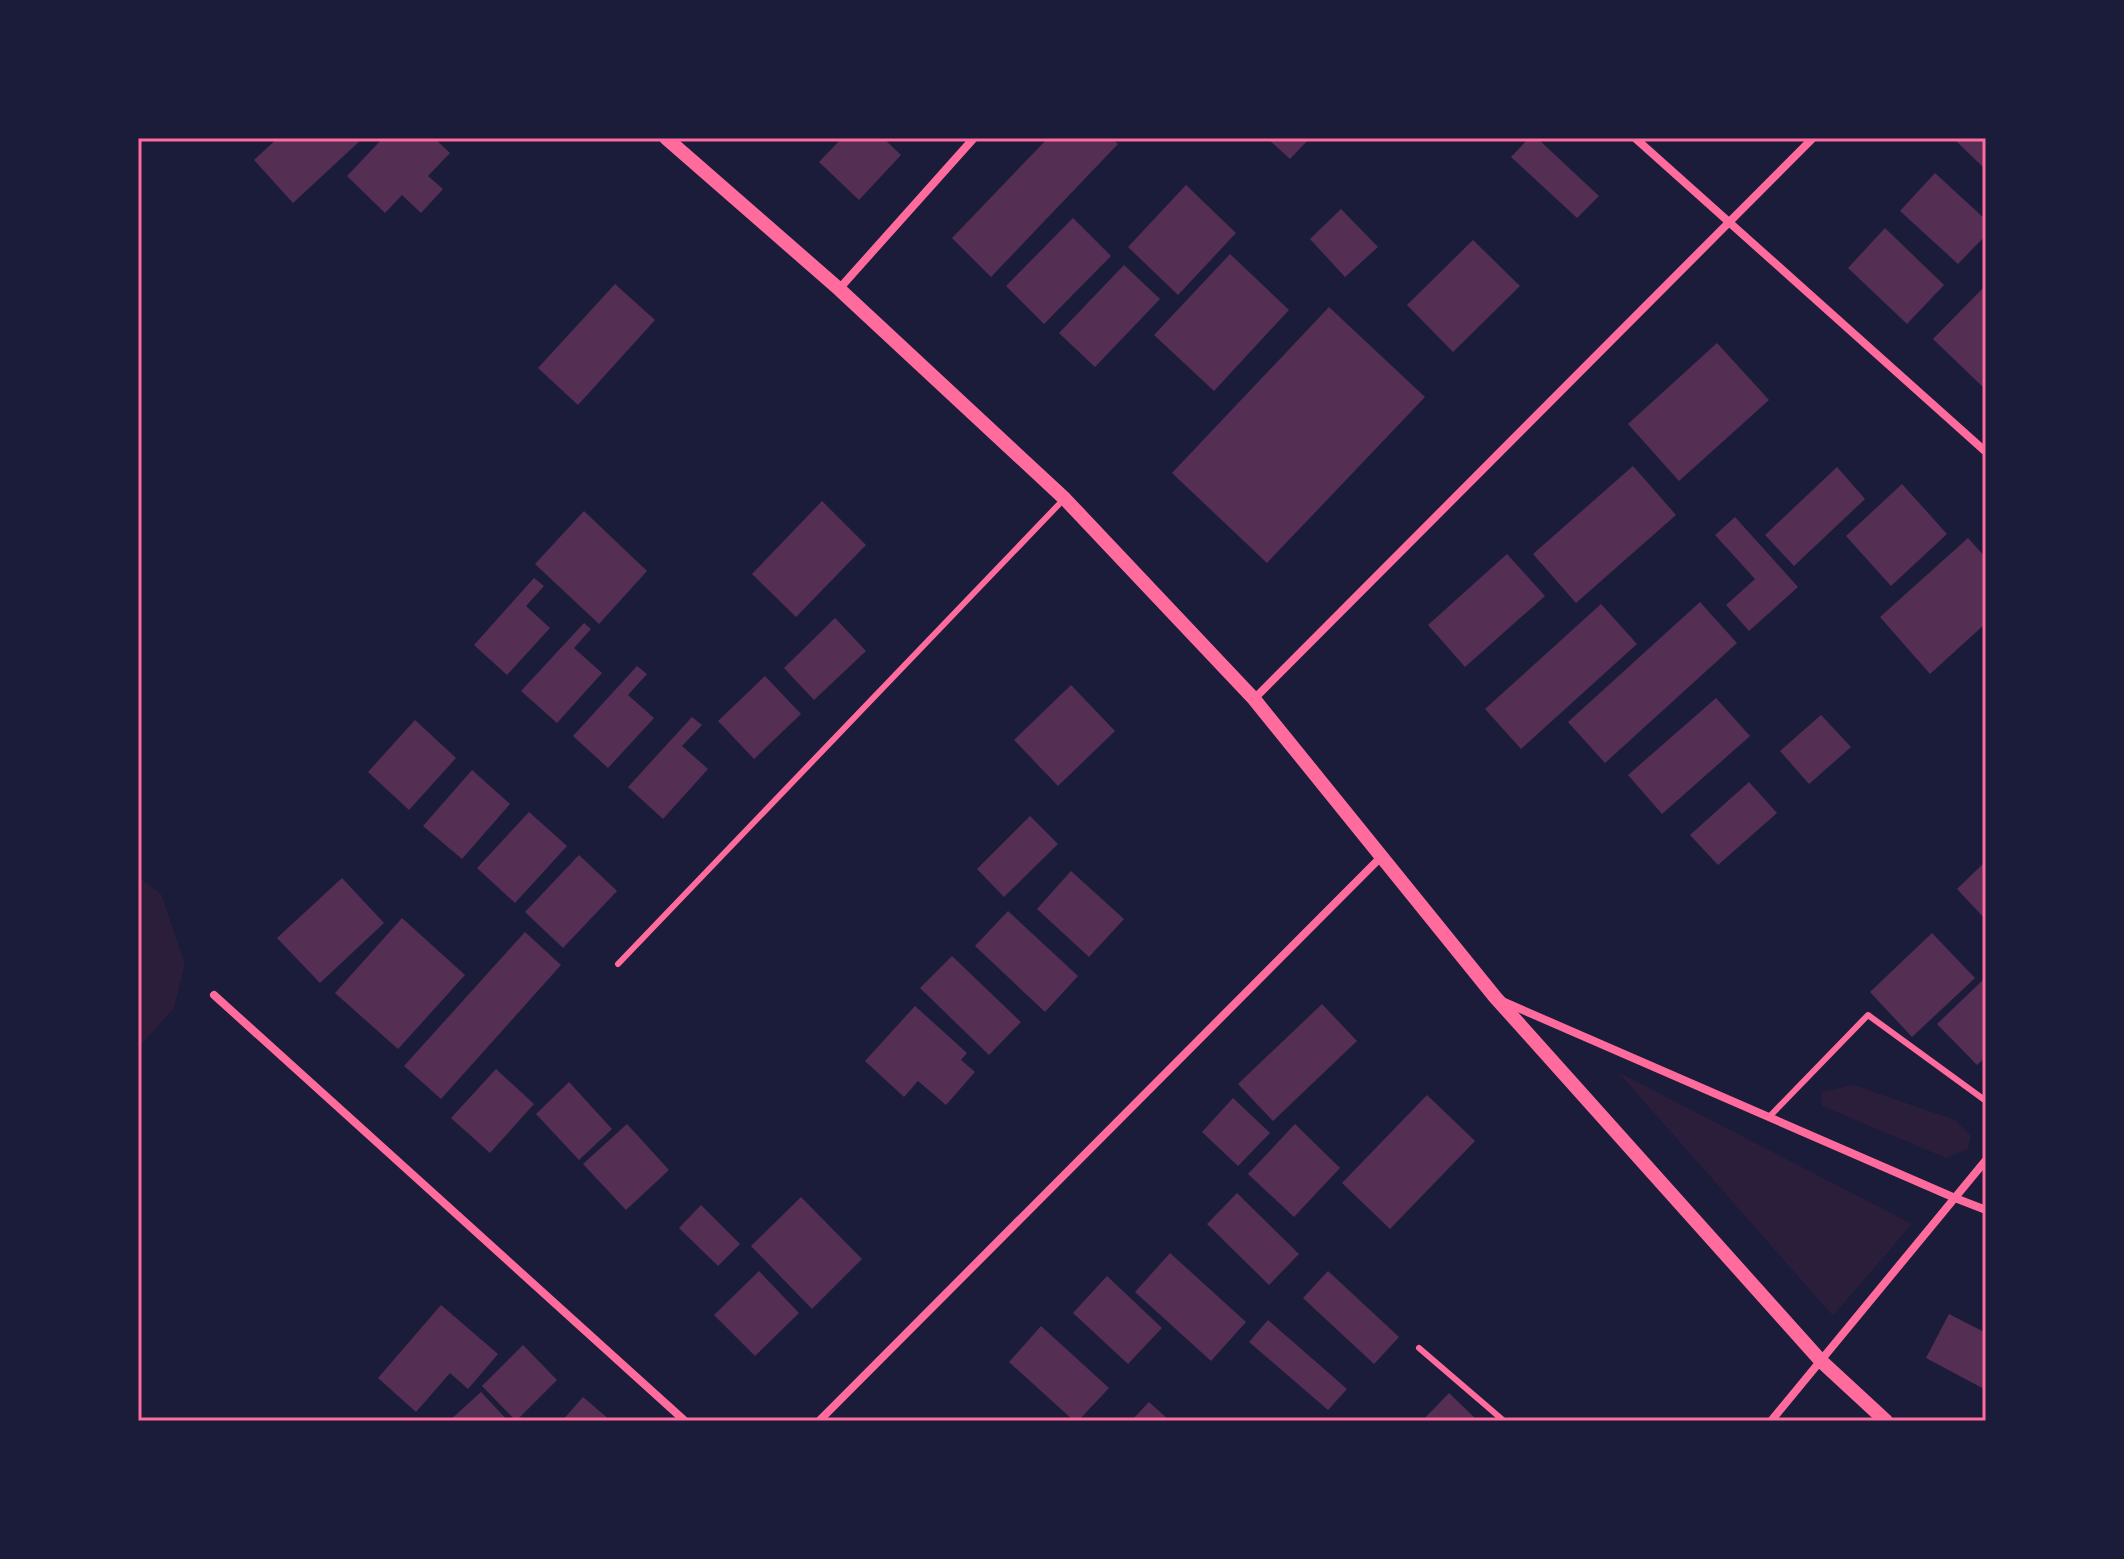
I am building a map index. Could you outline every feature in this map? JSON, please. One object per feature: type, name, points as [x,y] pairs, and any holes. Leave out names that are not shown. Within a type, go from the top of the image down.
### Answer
[{"type":"street","points":[[666,138],[839,289],[1065,499],[1254,699],[1495,997],[1821,1361],[1886,1421]]},
{"type":"street","points":[[839,289],[974,138]]},
{"type":"street","points":[[1635,138],[1986,452]]},
{"type":"street","points":[[1254,699],[1813,138]]},
{"type":"street","points":[[819,1421],[1381,857]]},
{"type":"street","points":[[214,995],[685,1421]]},
{"type":"street","points":[[1495,997],[1986,1210]]},
{"type":"street","points":[[1771,1421],[1986,1160]]},
{"type":"lane","points":[[618,964],[1065,499]]},
{"type":"lane","points":[[1769,1117],[1868,1015],[1986,1101]]},
{"type":"lane","points":[[1419,1348],[1504,1421]]},
{"type":"shaded area","points":[[142,880],[161,894],[185,964],[174,1008],[138,1048],[138,884]]},
{"type":"shaded area","points":[[1618,1072],[1912,1224],[1833,1316]]},
{"type":"shaded area","points":[[1854,1085],[1955,1120],[1971,1136],[1968,1149],[1946,1158],[1822,1106],[1821,1092]]},
{"type":"building","points":[[278,138],[363,138],[293,203],[254,160]]},
{"type":"building","points":[[383,138],[434,138],[450,153],[428,176],[443,189],[421,213],[402,195],[385,213],[347,176]]},
{"type":"building","points":[[842,138],[883,138],[901,155],[859,200],[819,162]]},
{"type":"building","points":[[1048,138],[1111,138],[1118,144],[991,277],[952,238]]},
{"type":"building","points":[[1267,138],[1310,138],[1290,159]]},
{"type":"building","points":[[1529,138],[1537,138],[1599,196],[1577,218],[1511,157]]},
{"type":"building","points":[[1953,138],[1986,138],[1986,170]]},
{"type":"building","points":[[1935,173],[1986,220],[1986,235],[1958,264],[1900,211]]},
{"type":"building","points":[[1186,185],[1236,233],[1178,295],[1128,247]]},
{"type":"building","points":[[1341,209],[1378,247],[1345,277],[1310,239]]},
{"type":"building","points":[[1073,218],[1111,256],[1044,324],[1006,286]]},
{"type":"building","points":[[1885,228],[1944,285],[1907,324],[1848,268]]},
{"type":"building","points":[[1473,240],[1520,286],[1453,352],[1407,305]]},
{"type":"building","points":[[1230,254],[1289,310],[1214,391],[1154,335]]},
{"type":"building","points":[[1124,265],[1160,299],[1095,367],[1059,333]]},
{"type":"building","points":[[615,284],[655,320],[578,405],[538,368]]},
{"type":"building","points":[[1986,285],[1986,390],[1933,339]]},
{"type":"building","points":[[1329,307],[1425,397],[1267,563],[1172,473]]},
{"type":"building","points":[[1717,343],[1769,400],[1679,481],[1628,424]]},
{"type":"building","points":[[1633,466],[1676,515],[1576,603],[1533,554]]},
{"type":"building","points":[[1837,467],[1865,499],[1794,566],[1765,535]]},
{"type":"building","points":[[1902,484],[1947,534],[1891,586],[1846,536]]},
{"type":"building","points":[[822,501],[866,545],[796,617],[752,574]]},
{"type":"building","points":[[584,511],[647,571],[599,624],[535,564]]},
{"type":"building","points":[[1735,517],[1798,587],[1749,631],[1726,605],[1755,579],[1715,535]]},
{"type":"building","points":[[1968,538],[1986,558],[1986,623],[1930,674],[1880,617]]},
{"type":"building","points":[[1507,554],[1545,596],[1465,667],[1428,625]]},
{"type":"building","points":[[534,578],[544,586],[526,606],[550,628],[507,675],[474,645]]},
{"type":"building","points":[[1700,602],[1737,643],[1605,763],[1568,722]]},
{"type":"building","points":[[1601,604],[1637,644],[1521,749],[1485,709]]},
{"type":"building","points":[[835,618],[866,651],[814,700],[784,668]]},
{"type":"building","points":[[584,623],[591,629],[574,648],[602,673],[557,723],[521,691]]},
{"type":"building","points":[[637,666],[647,674],[628,695],[654,718],[608,768],[573,736]]},
{"type":"building","points":[[765,676],[801,714],[754,759],[718,721]]},
{"type":"building","points":[[1071,685],[1115,731],[1058,786],[1014,740]]},
{"type":"building","points":[[1716,698],[1750,736],[1662,814],[1628,775]]},
{"type":"building","points":[[1821,715],[1851,747],[1809,784],[1780,751]]},
{"type":"building","points":[[692,717],[702,725],[682,746],[708,769],[663,819],[628,787]]},
{"type":"building","points":[[415,720],[456,758],[409,810],[368,772]]},
{"type":"building","points":[[472,770],[510,804],[462,859],[423,826]]},
{"type":"building","points":[[1749,782],[1777,813],[1718,865],[1690,835]]},
{"type":"building","points":[[529,812],[567,846],[515,903],[477,868]]},
{"type":"building","points":[[1030,816],[1058,844],[1004,897],[977,869]]},
{"type":"building","points":[[579,855],[617,891],[563,948],[525,912]]},
{"type":"building","points":[[1986,861],[1986,920],[1957,889]]},
{"type":"building","points":[[1071,871],[1124,919],[1089,957],[1037,909]]},
{"type":"building","points":[[342,878],[384,923],[320,983],[277,938]]},
{"type":"building","points":[[1008,911],[1078,976],[1045,1012],[975,946]]},
{"type":"building","points":[[402,918],[465,975],[398,1049],[335,993]]},
{"type":"building","points":[[525,932],[561,965],[441,1099],[404,1066]]},
{"type":"building","points":[[1932,933],[1975,978],[1912,1037],[1870,992]]},
{"type":"building","points":[[952,956],[1021,1022],[989,1055],[920,988]]},
{"type":"building","points":[[1986,977],[1986,1057],[1977,1065],[1937,1024]]},
{"type":"building","points":[[1322,1004],[1357,1041],[1273,1121],[1238,1084]]},
{"type":"building","points":[[915,1006],[967,1053],[961,1060],[975,1072],[946,1105],[918,1081],[904,1097],[865,1061]]},
{"type":"building","points":[[496,1069],[534,1104],[490,1153],[451,1118]]},
{"type":"building","points":[[569,1082],[612,1129],[579,1160],[536,1114]]},
{"type":"building","points":[[1427,1095],[1475,1141],[1390,1229],[1342,1183]]},
{"type":"building","points":[[1233,1098],[1270,1133],[1238,1166],[1202,1132]]},
{"type":"building","points":[[627,1124],[669,1170],[626,1210],[583,1164]]},
{"type":"building","points":[[1295,1124],[1340,1168],[1294,1217],[1248,1174]]},
{"type":"building","points":[[1237,1193],[1299,1254],[1269,1285],[1207,1224]]},
{"type":"building","points":[[801,1197],[862,1259],[812,1309],[751,1246]]},
{"type":"building","points":[[701,1205],[740,1244],[718,1266],[679,1228]]},
{"type":"building","points":[[1170,1253],[1246,1322],[1211,1361],[1135,1292]]},
{"type":"building","points":[[759,1271],[799,1313],[755,1356],[714,1315]]},
{"type":"building","points":[[1328,1271],[1399,1337],[1374,1364],[1303,1298]]},
{"type":"building","points":[[1107,1276],[1162,1328],[1128,1364],[1073,1313]]},
{"type":"building","points":[[441,1305],[498,1354],[468,1389],[450,1373],[416,1412],[378,1378]]},
{"type":"building","points":[[1949,1314],[1986,1333],[1986,1390],[1926,1358]]},
{"type":"building","points":[[1268,1320],[1347,1389],[1328,1410],[1249,1342]]},
{"type":"building","points":[[1041,1326],[1109,1388],[1078,1421],[1074,1421],[1009,1362]]},
{"type":"building","points":[[523,1345],[557,1380],[516,1421],[482,1386]]},
{"type":"building","points":[[481,1392],[508,1421],[449,1421]]},
{"type":"building","points":[[1449,1393],[1478,1421],[1422,1421]]},
{"type":"building","points":[[583,1397],[611,1421],[562,1421]]},
{"type":"building","points":[[1149,1402],[1170,1421],[1131,1421]]}]
